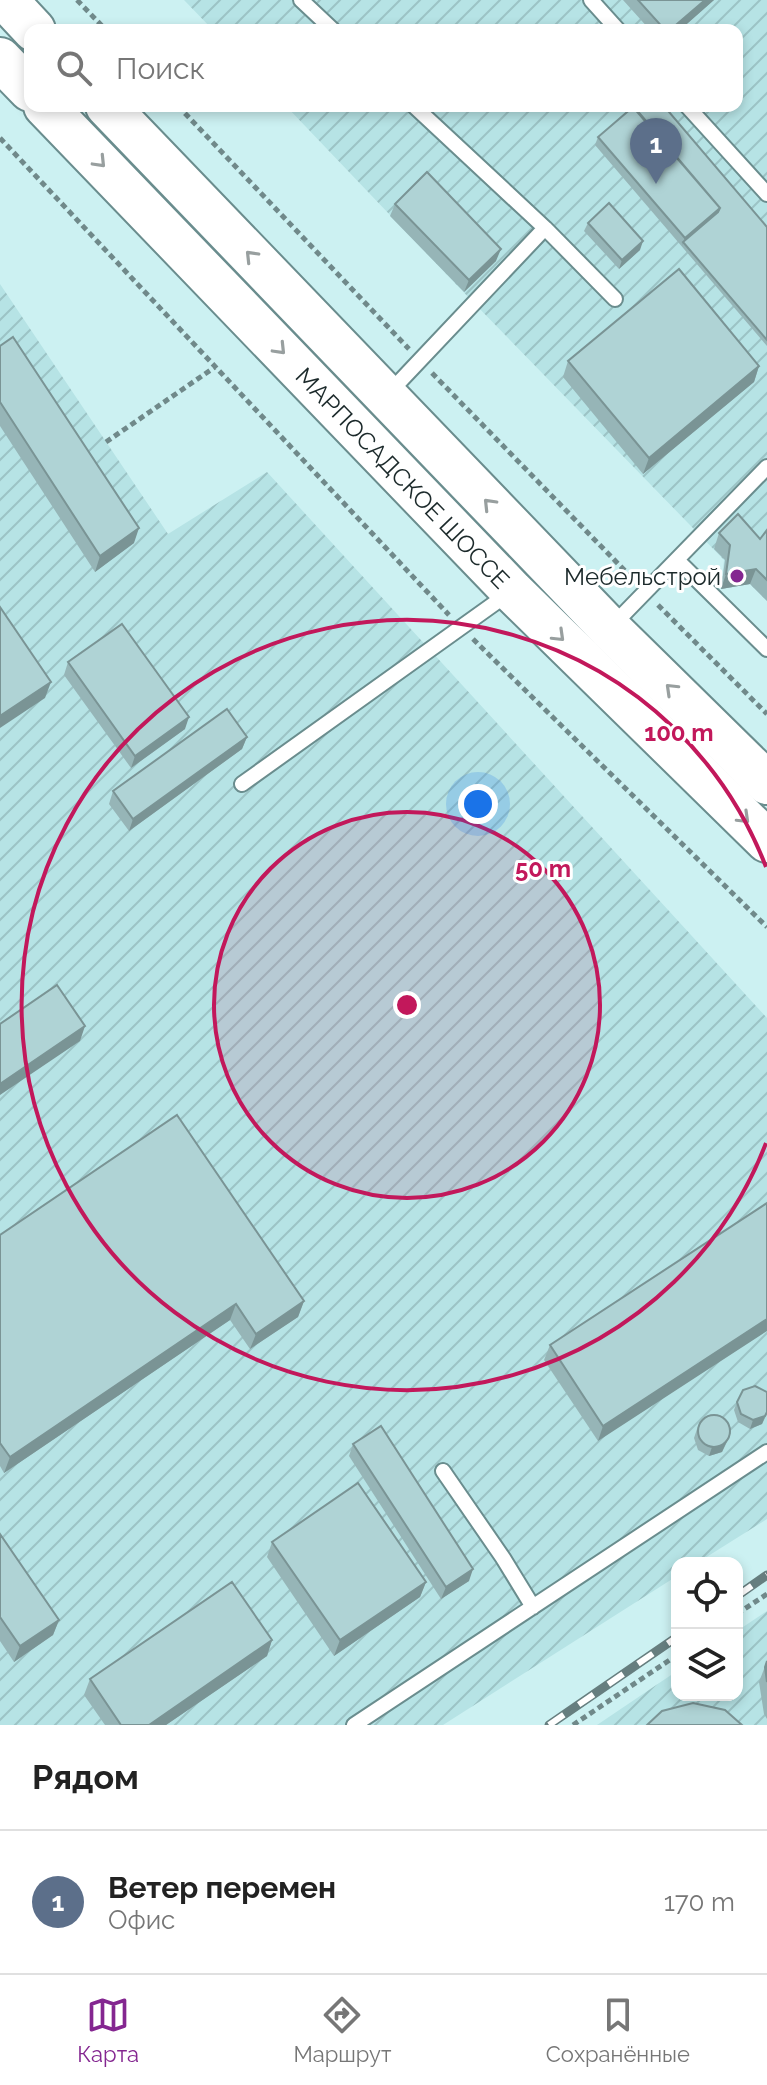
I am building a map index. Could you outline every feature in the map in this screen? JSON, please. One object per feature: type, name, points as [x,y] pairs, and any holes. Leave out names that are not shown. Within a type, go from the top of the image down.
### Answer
[{"type":"main road","points":[[6,0],[28,24]]},
{"type":"main road","points":[[0,59],[24,84]]},
{"type":"main road","name":"МАРПОСАДСКОЕ ШОССЕ","points":[[51,112],[512,591],[767,841]]},
{"type":"main road","name":"МАРПОСАДСКОЕ ШОССЕ","points":[[113,112],[609,628],[767,783]]},
{"type":"lane","points":[[301,0],[327,24]]},
{"type":"lane","points":[[591,0],[613,24]]},
{"type":"lane","points":[[420,112],[545,228],[615,299]]},
{"type":"lane","points":[[692,112],[767,194]]},
{"type":"lane","points":[[386,397],[545,228]]},
{"type":"lane","points":[[609,628],[767,467]]},
{"type":"lane","points":[[677,560],[767,649]]},
{"type":"lane","points":[[242,784],[512,591]]},
{"type":"lane","points":[[354,1725],[767,1452]]},
{"type":"lane","points":[[443,1471],[533,1607]]},
{"type":"path","points":[[77,0],[100,24]]},
{"type":"path","points":[[184,112],[413,353]]},
{"type":"path","points":[[0,138],[454,620]]},
{"type":"path","points":[[106,442],[215,367]]},
{"type":"path","points":[[431,372],[638,585]]},
{"type":"path","points":[[675,622],[767,714]]},
{"type":"path","points":[[471,637],[767,927]]},
{"type":"path","points":[[743,1610],[767,1594]]},
{"type":"path","points":[[573,1725],[671,1659]]},
{"type":"shaded area","points":[[184,0],[767,0],[767,601],[750,584],[721,589],[724,560],[292,112],[743,112],[743,24],[207,24]]},
{"type":"shaded area","points":[[0,284],[168,534],[267,472],[767,1018],[767,1519],[707,1557],[671,1557],[671,1580],[443,1725],[0,1725]]},
{"type":"shaded area","points":[[767,1611],[767,1725],[597,1725],[671,1675],[671,1701],[743,1701],[743,1627]]},
{"type":"building","points":[[638,0],[705,0],[677,24],[660,24]]},
{"type":"building","points":[[627,112],[637,112],[720,208],[685,238],[598,137]]},
{"type":"building","points":[[638,112],[669,112],[767,227],[767,340],[683,242],[720,208]]},
{"type":"building","points":[[427,172],[501,249],[469,280],[395,204]]},
{"type":"building","points":[[609,203],[643,241],[622,260],[588,223]]},
{"type":"building","points":[[679,269],[759,366],[649,458],[568,361]]},
{"type":"building","points":[[13,337],[139,528],[100,556],[0,402],[0,346]]},
{"type":"building","points":[[738,514],[760,539],[767,530],[767,580],[756,569],[726,574],[730,545],[719,533]]},
{"type":"building","points":[[0,607],[51,682],[0,716]]},
{"type":"building","points":[[122,624],[189,717],[135,756],[68,662]]},
{"type":"building","points":[[227,709],[247,737],[133,819],[113,791]]},
{"type":"building","points":[[57,985],[85,1026],[0,1084],[0,1024]]},
{"type":"building","points":[[177,1115],[304,1301],[256,1334],[236,1304],[10,1457],[0,1443],[0,1235]]},
{"type":"building","points":[[767,1203],[767,1319],[603,1426],[550,1345]]},
{"type":"building","points":[[755,1386],[767,1392],[767,1412],[765,1416],[753,1420],[741,1414],[737,1402],[743,1390]]},
{"type":"building","points":[[714,1415],[725,1420],[730,1431],[725,1442],[714,1447],[703,1442],[698,1431],[703,1420]]},
{"type":"building","points":[[381,1426],[473,1569],[446,1587],[353,1444]]},
{"type":"building","points":[[358,1483],[426,1582],[340,1640],[272,1542]]},
{"type":"building","points":[[0,1534],[59,1620],[20,1646],[0,1617]]},
{"type":"building","points":[[232,1582],[272,1640],[149,1725],[121,1725],[90,1679]]},
{"type":"building","points":[[693,1703],[725,1710],[742,1725],[647,1725],[662,1711]]},
{"type":"railway","points":[[743,1592],[767,1575]]},
{"type":"railway","points":[[549,1725],[671,1641]]},
{"type":"place","name":"Ветер перемен","points":[[656,184]]},
{"type":"place","name":"Мебельстрой","points":[[737,576]]}]
